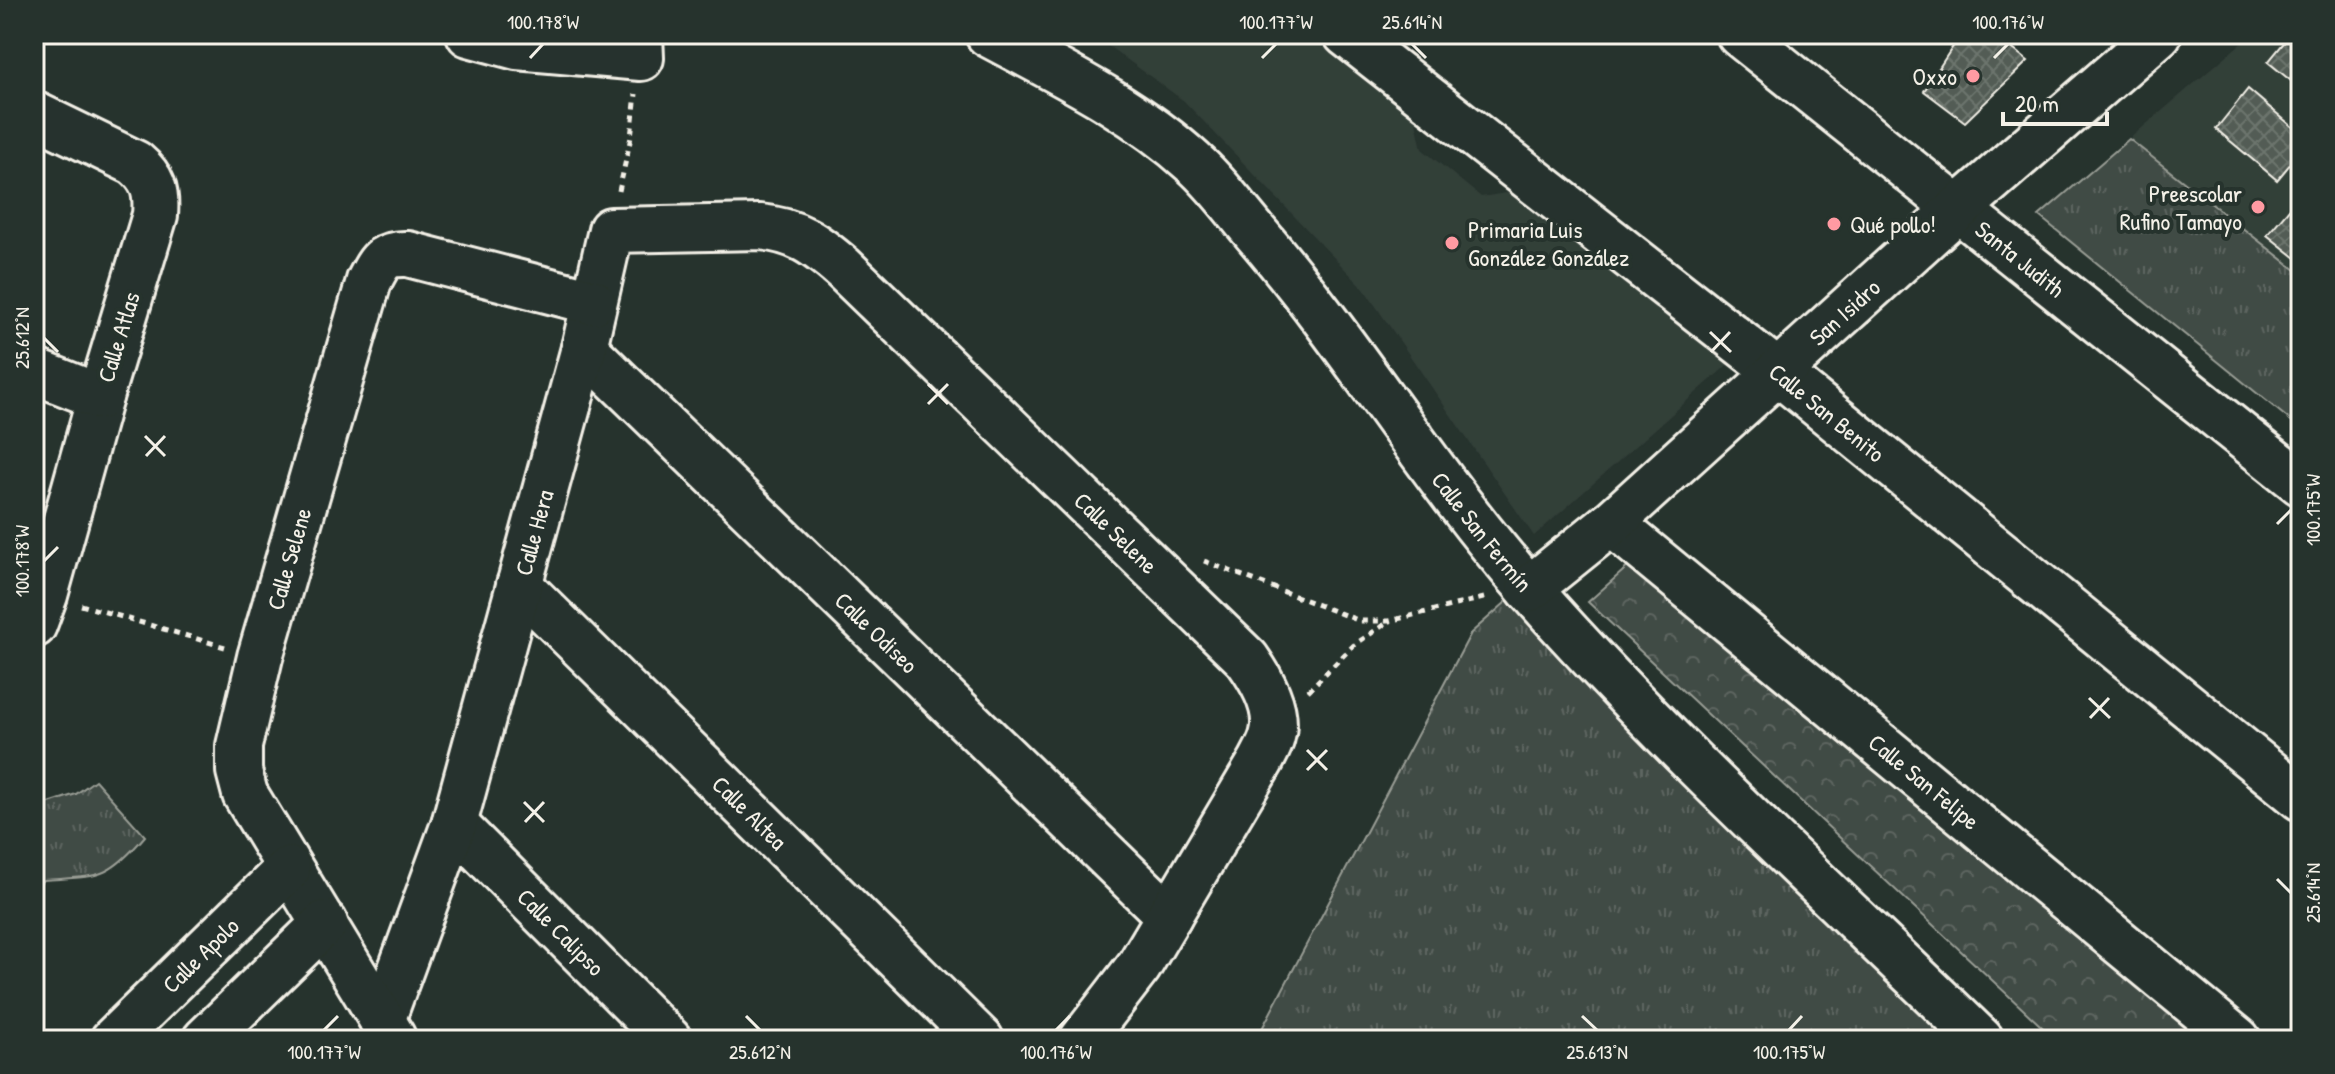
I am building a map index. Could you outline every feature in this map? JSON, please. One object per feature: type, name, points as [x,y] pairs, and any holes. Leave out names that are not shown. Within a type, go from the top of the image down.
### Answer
[{"type":"street","points":[[469,34],[517,47],[641,46]]},
{"type":"street","name":"Calle San Fermín","points":[[988,34],[1133,116],[1198,166],[1304,289],[1453,498],[1529,589],[1638,707],[1981,1040]]},
{"type":"street","name":"Calle San Benito","points":[[1346,34],[1779,373],[2301,798]]},
{"type":"street","name":"Santa Judith","points":[[1739,34],[2301,483]]},
{"type":"street","name":"San Isidro","points":[[1529,589],[1611,523],[1779,373],[1959,208],[2132,42]]},
{"type":"street","name":"Calle Atlas","points":[[34,114],[135,163],[147,173],[155,188],[155,215],[40,610]]},
{"type":"street","name":"Calle Selene","points":[[611,230],[783,229],[823,250],[1247,659],[1264,682],[1272,711],[1273,735]]},
{"type":"street","name":"Calle Hera","points":[[388,1031],[454,824],[584,348],[611,230]]},
{"type":"street","name":"Calle Selene","points":[[388,1031],[245,794],[239,771],[239,746],[260,657],[369,281],[384,258],[393,254],[408,254],[593,302]]},
{"type":"street","name":"Calle Odiseo","points":[[584,348],[1169,916]]},
{"type":"street","points":[[34,371],[100,397]]},
{"type":"street","name":"Calle San Felipe","points":[[1611,523],[2238,1040]]},
{"type":"street","name":"Calle Altea","points":[[519,585],[981,1040]]},
{"type":"street","points":[[1082,1040],[1139,966],[1261,761],[1273,735]]},
{"type":"street","name":"Calle Calipso","points":[[454,824],[669,1040]]},
{"type":"street","name":"Calle Apolo","points":[[113,1040],[288,869]]},
{"type":"street","points":[[205,1040],[325,923]]},
{"type":"path","points":[[611,230],[631,137],[641,46]]},
{"type":"path","points":[[1196,557],[1360,621],[1389,621],[1529,589]]},
{"type":"path","points":[[40,610],[260,657]]},
{"type":"path","points":[[1273,735],[1317,680],[1354,645],[1389,621]]},
{"type":"shaded area","name":"Primaria Luis González González","points":[[1092,34],[1324,34],[1412,104],[1422,149],[1481,197],[1519,191],[1732,361],[1534,536],[1364,289],[1184,101]]},
{"type":"shaded area","name":"Preescolar Rufino Tamayo","points":[[2252,34],[2301,34],[2301,274],[2129,139]]},
{"type":"green space","points":[[2129,139],[2301,274],[2301,429],[2039,216]]},
{"type":"green space","points":[[1632,563],[2222,1040],[2056,1040],[1588,602]]},
{"type":"green space","points":[[1515,594],[1972,1040],[1256,1040],[1471,633]]},
{"type":"green space","points":[[95,780],[145,836],[111,869],[89,876],[43,880],[34,889],[34,808],[76,794]]},
{"type":"building","name":"Oxxo","points":[[1961,34],[1994,34],[2028,61],[1965,122],[1924,91]]},
{"type":"building","points":[[2291,34],[2301,34],[2301,89],[2268,62]]},
{"type":"building","points":[[2248,89],[2301,134],[2301,151],[2277,180],[2216,129]]},
{"type":"building","points":[[2301,195],[2301,262],[2267,235]]},
{"type":"place","name":"Oxxo","points":[[1973,76]]},
{"type":"place","name":"Preescolar Rufino Tamayo","points":[[2258,207]]},
{"type":"place","name":"Qué pollo!","points":[[1834,224]]},
{"type":"place","name":"Primaria Luis González González","points":[[1452,243]]}]
